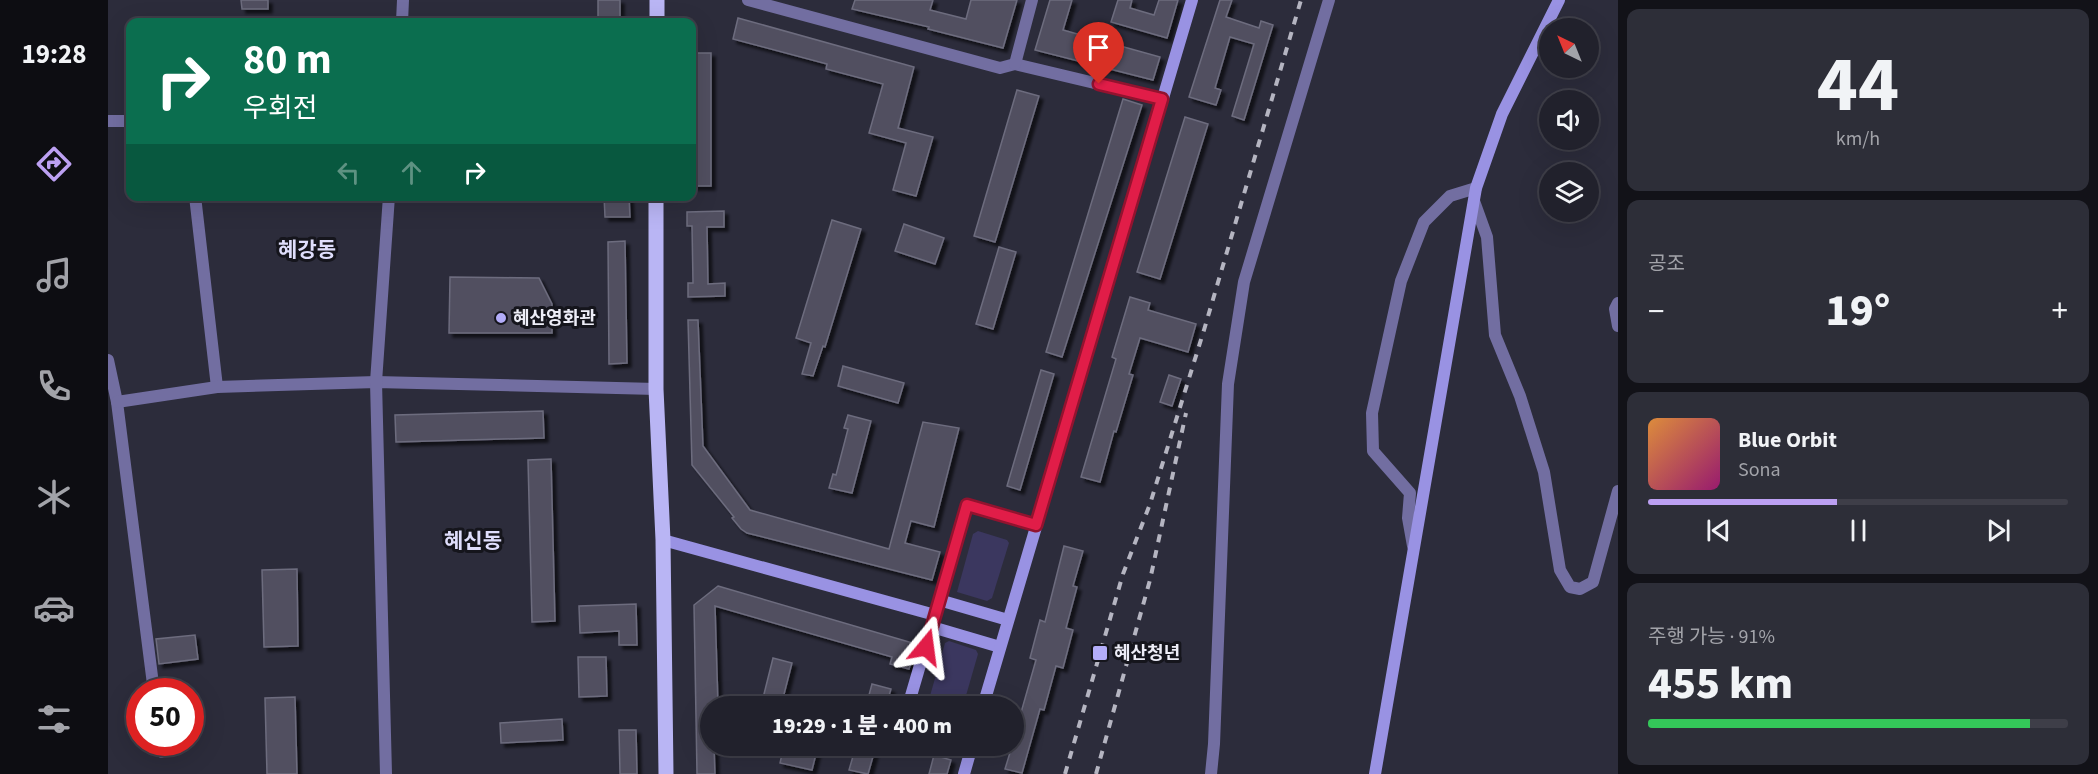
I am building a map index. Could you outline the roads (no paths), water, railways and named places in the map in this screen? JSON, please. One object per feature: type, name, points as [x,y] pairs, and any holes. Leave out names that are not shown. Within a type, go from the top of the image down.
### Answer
[{"type":"main road","points":[[657,0],[657,18]]},
{"type":"main road","points":[[986,696],[1192,0]]},
{"type":"main road","points":[[1376,774],[1475,194],[1502,114],[1559,0]]},
{"type":"main road","points":[[656,201],[656,390],[663,540],[666,774]]},
{"type":"main road","points":[[911,696],[967,505],[1036,525]]},
{"type":"main road","points":[[663,540],[933,621],[1000,647]]},
{"type":"main road","points":[[939,600],[1008,620]]},
{"type":"main road","points":[[964,774],[969,756]]},
{"type":"street","points":[[402,18],[404,0]]},
{"type":"street","points":[[748,0],[1000,68],[1015,64],[1162,99]]},
{"type":"street","points":[[1015,64],[1032,0]]},
{"type":"street","points":[[1210,774],[1214,744],[1228,384],[1244,282],[1329,0]]},
{"type":"street","points":[[108,121],[126,121]]},
{"type":"street","points":[[1414,553],[1408,518],[1410,493],[1373,451],[1372,413],[1401,281],[1424,222],[1450,196],[1475,194],[1487,237],[1495,335],[1520,396],[1544,472],[1560,570],[1570,587],[1580,589],[1593,582],[1618,491]]},
{"type":"street","points":[[196,201],[217,387]]},
{"type":"street","points":[[386,774],[376,382],[389,201]]},
{"type":"street","points":[[1618,303],[1615,309],[1618,326]]},
{"type":"street","points":[[108,360],[117,402],[152,678]]},
{"type":"street","points":[[117,402],[217,387],[376,382],[656,390]]},
{"type":"railway","points":[[1065,774],[1123,574],[1150,504],[1204,330],[1301,0]]},
{"type":"railway","points":[[1096,774],[1150,580],[1186,413]]},
{"type":"place","name":"혜산영화관","points":[[501,318]]},
{"type":"place","name":"혜산청년","points":[[1100,653]]},
{"type":"district","name":"혜강동","points":[[307,250]]},
{"type":"district","name":"혜신동","points":[[473,541]]}]
